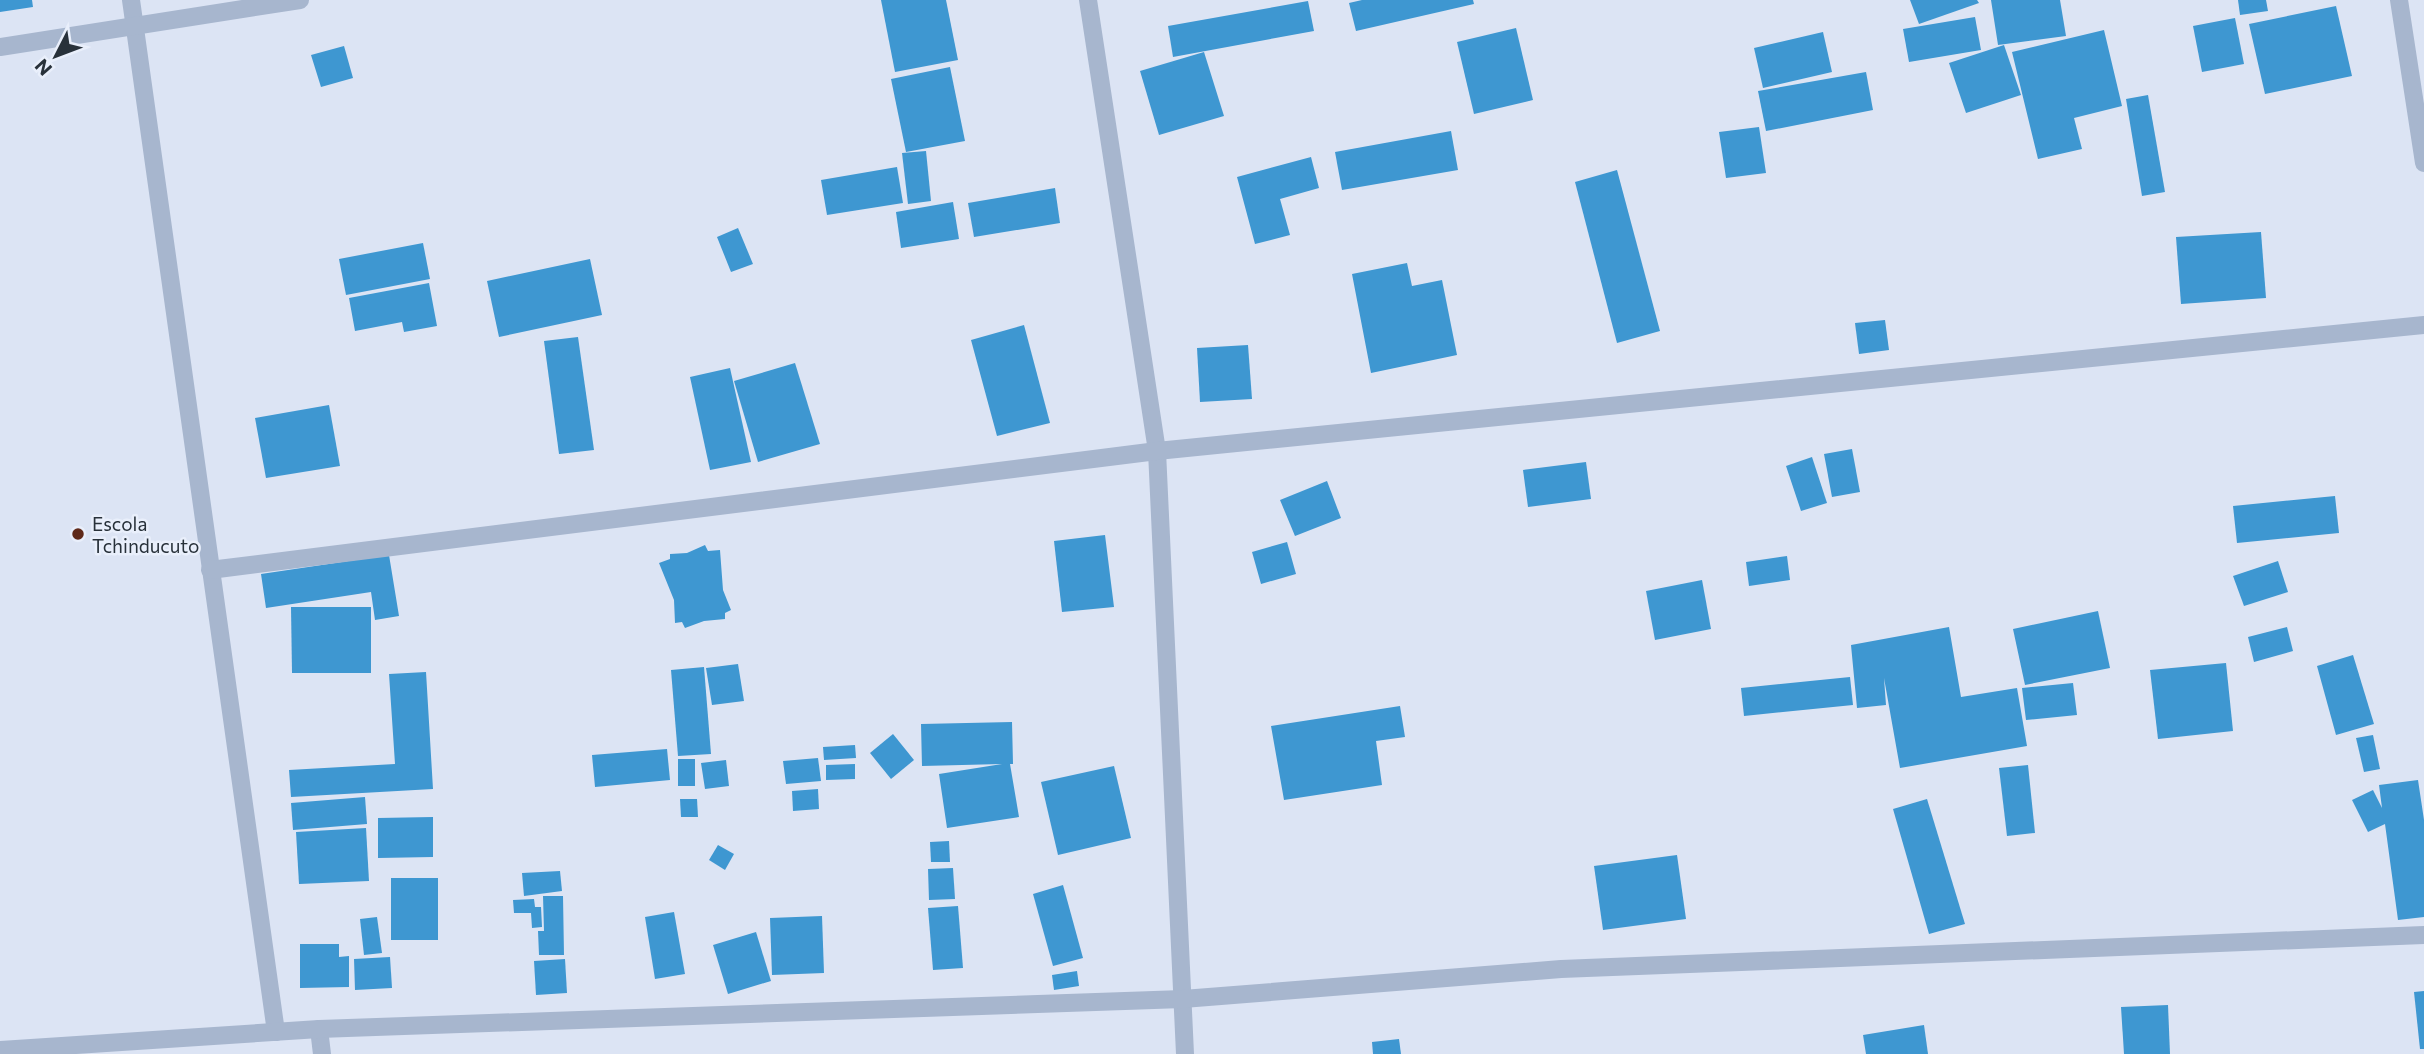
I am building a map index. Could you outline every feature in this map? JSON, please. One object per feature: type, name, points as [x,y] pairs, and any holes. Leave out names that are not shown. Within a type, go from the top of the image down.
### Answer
[{"type":"street","points":[[131,0],[276,1032]]},
{"type":"street","points":[[0,47],[300,0]]},
{"type":"street","points":[[1088,0],[1157,451],[1185,1054]]},
{"type":"street","points":[[2399,0],[2424,163]]},
{"type":"street","points":[[210,570],[1157,451],[2424,325]]},
{"type":"street","points":[[0,1050],[121,1049],[319,1029],[1183,999],[1561,969],[2424,935]]},
{"type":"street","points":[[319,1029],[322,1054]]},
{"type":"building","points":[[0,0],[32,0],[33,7],[0,12]]},
{"type":"building","points":[[881,0],[946,0],[958,60],[895,72]]},
{"type":"building","points":[[1362,0],[1473,0],[1474,4],[1356,31],[1349,3]]},
{"type":"building","points":[[1910,0],[1977,0],[1979,3],[1919,24]]},
{"type":"building","points":[[1991,0],[2060,0],[2066,36],[1998,45]]},
{"type":"building","points":[[2238,0],[2266,0],[2268,11],[2240,15]]},
{"type":"building","points":[[1308,1],[1314,31],[1173,57],[1168,26]]},
{"type":"building","points":[[2336,6],[2352,76],[2265,94],[2249,24]]},
{"type":"building","points":[[1975,17],[1981,50],[1909,62],[1903,29]]},
{"type":"building","points":[[2235,18],[2244,64],[2202,72],[2193,26]]},
{"type":"building","points":[[1516,28],[1533,100],[1474,114],[1457,42]]},
{"type":"building","points":[[2104,30],[2122,106],[2074,118],[2082,149],[2038,159],[2012,52]]},
{"type":"building","points":[[1823,32],[1832,72],[1763,88],[1754,48]]},
{"type":"building","points":[[2004,45],[2021,95],[1966,113],[1949,63]]},
{"type":"building","points":[[344,46],[353,78],[321,87],[311,55]]},
{"type":"building","points":[[1204,52],[1224,116],[1159,135],[1140,71]]},
{"type":"building","points":[[950,67],[965,141],[906,152],[891,79]]},
{"type":"building","points":[[1866,72],[1873,110],[1766,131],[1758,91]]},
{"type":"building","points":[[2148,95],[2165,192],[2142,196],[2126,99]]},
{"type":"building","points":[[1759,127],[1766,173],[1726,178],[1719,132]]},
{"type":"building","points":[[1451,131],[1458,170],[1342,190],[1335,152]]},
{"type":"building","points":[[926,151],[931,201],[908,204],[902,153]]},
{"type":"building","points":[[1311,157],[1319,188],[1280,199],[1290,235],[1255,244],[1237,177]]},
{"type":"building","points":[[897,167],[903,203],[827,215],[821,180]]},
{"type":"building","points":[[1617,170],[1660,331],[1617,343],[1575,182]]},
{"type":"building","points":[[1055,188],[1060,223],[974,237],[968,203]]},
{"type":"building","points":[[953,202],[959,239],[901,248],[896,212]]},
{"type":"building","points":[[738,228],[753,264],[731,272],[717,237]]},
{"type":"building","points":[[2261,232],[2266,298],[2181,304],[2176,237]]},
{"type":"building","points":[[423,243],[430,279],[346,295],[339,259]]},
{"type":"building","points":[[590,259],[602,315],[499,337],[487,281]]},
{"type":"building","points":[[1407,263],[1412,286],[1442,280],[1457,355],[1371,373],[1352,274]]},
{"type":"building","points":[[429,283],[437,326],[404,332],[402,322],[355,331],[349,298]]},
{"type":"building","points":[[1885,320],[1889,350],[1859,354],[1855,323]]},
{"type":"building","points":[[1024,325],[1050,423],[997,436],[971,340]]},
{"type":"building","points":[[578,337],[594,450],[559,454],[544,341]]},
{"type":"building","points":[[1248,345],[1252,399],[1200,402],[1197,348]]},
{"type":"building","points":[[795,363],[820,444],[758,462],[734,381]]},
{"type":"building","points":[[730,368],[751,462],[710,470],[690,377]]},
{"type":"building","points":[[329,405],[340,466],[266,478],[255,418]]},
{"type":"building","points":[[1852,449],[1860,492],[1832,497],[1824,454]]},
{"type":"building","points":[[1812,457],[1827,503],[1801,511],[1786,466]]},
{"type":"building","points":[[1586,462],[1591,499],[1528,507],[1523,470]]},
{"type":"building","points":[[1327,481],[1341,518],[1295,536],[1280,500]]},
{"type":"building","points":[[2335,496],[2339,533],[2237,543],[2233,506]]},
{"type":"building","points":[[1105,535],[1114,607],[1062,612],[1054,541]]},
{"type":"building","points":[[1287,542],[1296,574],[1261,584],[1252,552]]},
{"type":"building","points":[[705,545],[708,551],[720,550],[723,590],[731,610],[725,613],[725,619],[704,621],[685,628],[682,622],[675,623],[674,600],[659,563],[670,559],[670,554],[687,553]]},
{"type":"building","points":[[389,555],[399,616],[375,620],[371,592],[266,608],[261,574]]},
{"type":"building","points":[[1787,556],[1790,580],[1749,586],[1746,562]]},
{"type":"building","points":[[2278,561],[2288,592],[2244,606],[2233,576]]},
{"type":"building","points":[[1702,580],[1711,629],[1655,640],[1646,591]]},
{"type":"building","points":[[291,607],[371,607],[371,673],[292,673]]},
{"type":"building","points":[[2098,611],[2110,668],[2025,685],[2013,629]]},
{"type":"building","points":[[1949,627],[1961,697],[2017,688],[2027,746],[1900,768],[1884,678],[1886,705],[1857,708],[1851,645]]},
{"type":"building","points":[[2287,627],[2293,651],[2254,662],[2248,637]]},
{"type":"building","points":[[2353,655],[2374,724],[2336,735],[2317,666]]},
{"type":"building","points":[[2226,663],[2233,731],[2158,739],[2150,670]]},
{"type":"building","points":[[738,664],[744,701],[712,705],[706,668]]},
{"type":"building","points":[[704,667],[711,754],[678,756],[671,670]]},
{"type":"building","points":[[426,672],[433,789],[291,797],[289,770],[395,764],[389,674]]},
{"type":"building","points":[[1850,677],[1853,705],[1744,716],[1741,688]]},
{"type":"building","points":[[2073,683],[2077,715],[2026,720],[2022,688]]},
{"type":"building","points":[[1400,706],[1405,737],[1376,741],[1382,785],[1284,800],[1271,726]]},
{"type":"building","points":[[1012,722],[1013,764],[1010,764],[1019,817],[947,828],[939,774],[1002,764],[922,766],[921,724]]},
{"type":"building","points":[[893,734],[914,760],[891,779],[870,753]]},
{"type":"building","points":[[2373,735],[2380,769],[2364,772],[2356,738]]},
{"type":"building","points":[[855,745],[856,758],[824,760],[823,747]]},
{"type":"building","points":[[667,749],[670,780],[595,787],[592,755]]},
{"type":"building","points":[[818,758],[821,781],[786,784],[783,761]]},
{"type":"building","points":[[678,759],[695,759],[695,786],[678,786]]},
{"type":"building","points":[[726,760],[729,786],[705,789],[701,763]]},
{"type":"building","points":[[855,764],[855,779],[826,780],[826,765]]},
{"type":"building","points":[[2028,765],[2035,833],[2007,836],[1999,768]]},
{"type":"building","points":[[1114,766],[1131,838],[1058,855],[1041,782]]},
{"type":"building","points":[[2418,780],[2424,820],[2424,917],[2398,920],[2385,824],[2368,832],[2352,800],[2373,790],[2382,808],[2379,785]]},
{"type":"building","points":[[818,789],[819,809],[793,811],[792,791]]},
{"type":"building","points":[[365,797],[367,824],[293,830],[291,803]]},
{"type":"building","points":[[680,799],[697,799],[698,817],[681,817]]},
{"type":"building","points":[[1927,799],[1965,924],[1929,934],[1893,809]]},
{"type":"building","points":[[433,817],[433,857],[378,858],[378,818]]},
{"type":"building","points":[[366,828],[369,881],[299,884],[296,832]]},
{"type":"building","points":[[949,841],[950,862],[931,862],[930,842]]},
{"type":"building","points":[[718,845],[734,854],[725,870],[709,860]]},
{"type":"building","points":[[1677,855],[1686,919],[1603,930],[1594,866]]},
{"type":"building","points":[[953,868],[955,899],[929,900],[928,869]]},
{"type":"building","points":[[560,871],[562,891],[524,896],[522,873]]},
{"type":"building","points":[[391,878],[438,878],[438,940],[391,940]]},
{"type":"building","points":[[1063,885],[1083,958],[1053,966],[1033,894]]},
{"type":"building","points":[[543,896],[563,896],[564,955],[539,955],[538,931],[544,931]]},
{"type":"building","points":[[534,899],[535,907],[541,907],[542,927],[532,928],[531,913],[514,913],[513,900]]},
{"type":"building","points":[[958,906],[963,968],[933,970],[928,908]]},
{"type":"building","points":[[674,912],[685,974],[655,979],[645,917]]},
{"type":"building","points":[[822,916],[824,973],[772,975],[770,918]]},
{"type":"building","points":[[377,917],[382,953],[364,955],[360,919]]},
{"type":"building","points":[[756,932],[771,981],[728,994],[713,945]]},
{"type":"building","points":[[300,944],[339,944],[339,957],[349,956],[349,987],[300,988]]},
{"type":"building","points":[[390,957],[392,988],[355,990],[354,959]]},
{"type":"building","points":[[565,959],[567,993],[536,995],[534,961]]},
{"type":"building","points":[[1077,971],[1079,986],[1054,990],[1052,975]]},
{"type":"building","points":[[2424,991],[2424,1049],[2420,1049],[2414,992]]},
{"type":"building","points":[[2168,1005],[2170,1054],[2124,1054],[2121,1007]]},
{"type":"building","points":[[1924,1025],[1928,1054],[1866,1054],[1863,1035]]},
{"type":"building","points":[[1399,1039],[1401,1054],[1373,1054],[1372,1042]]},
{"type":"place","name":"Escola Tchinducuto","points":[[78,534]]}]
